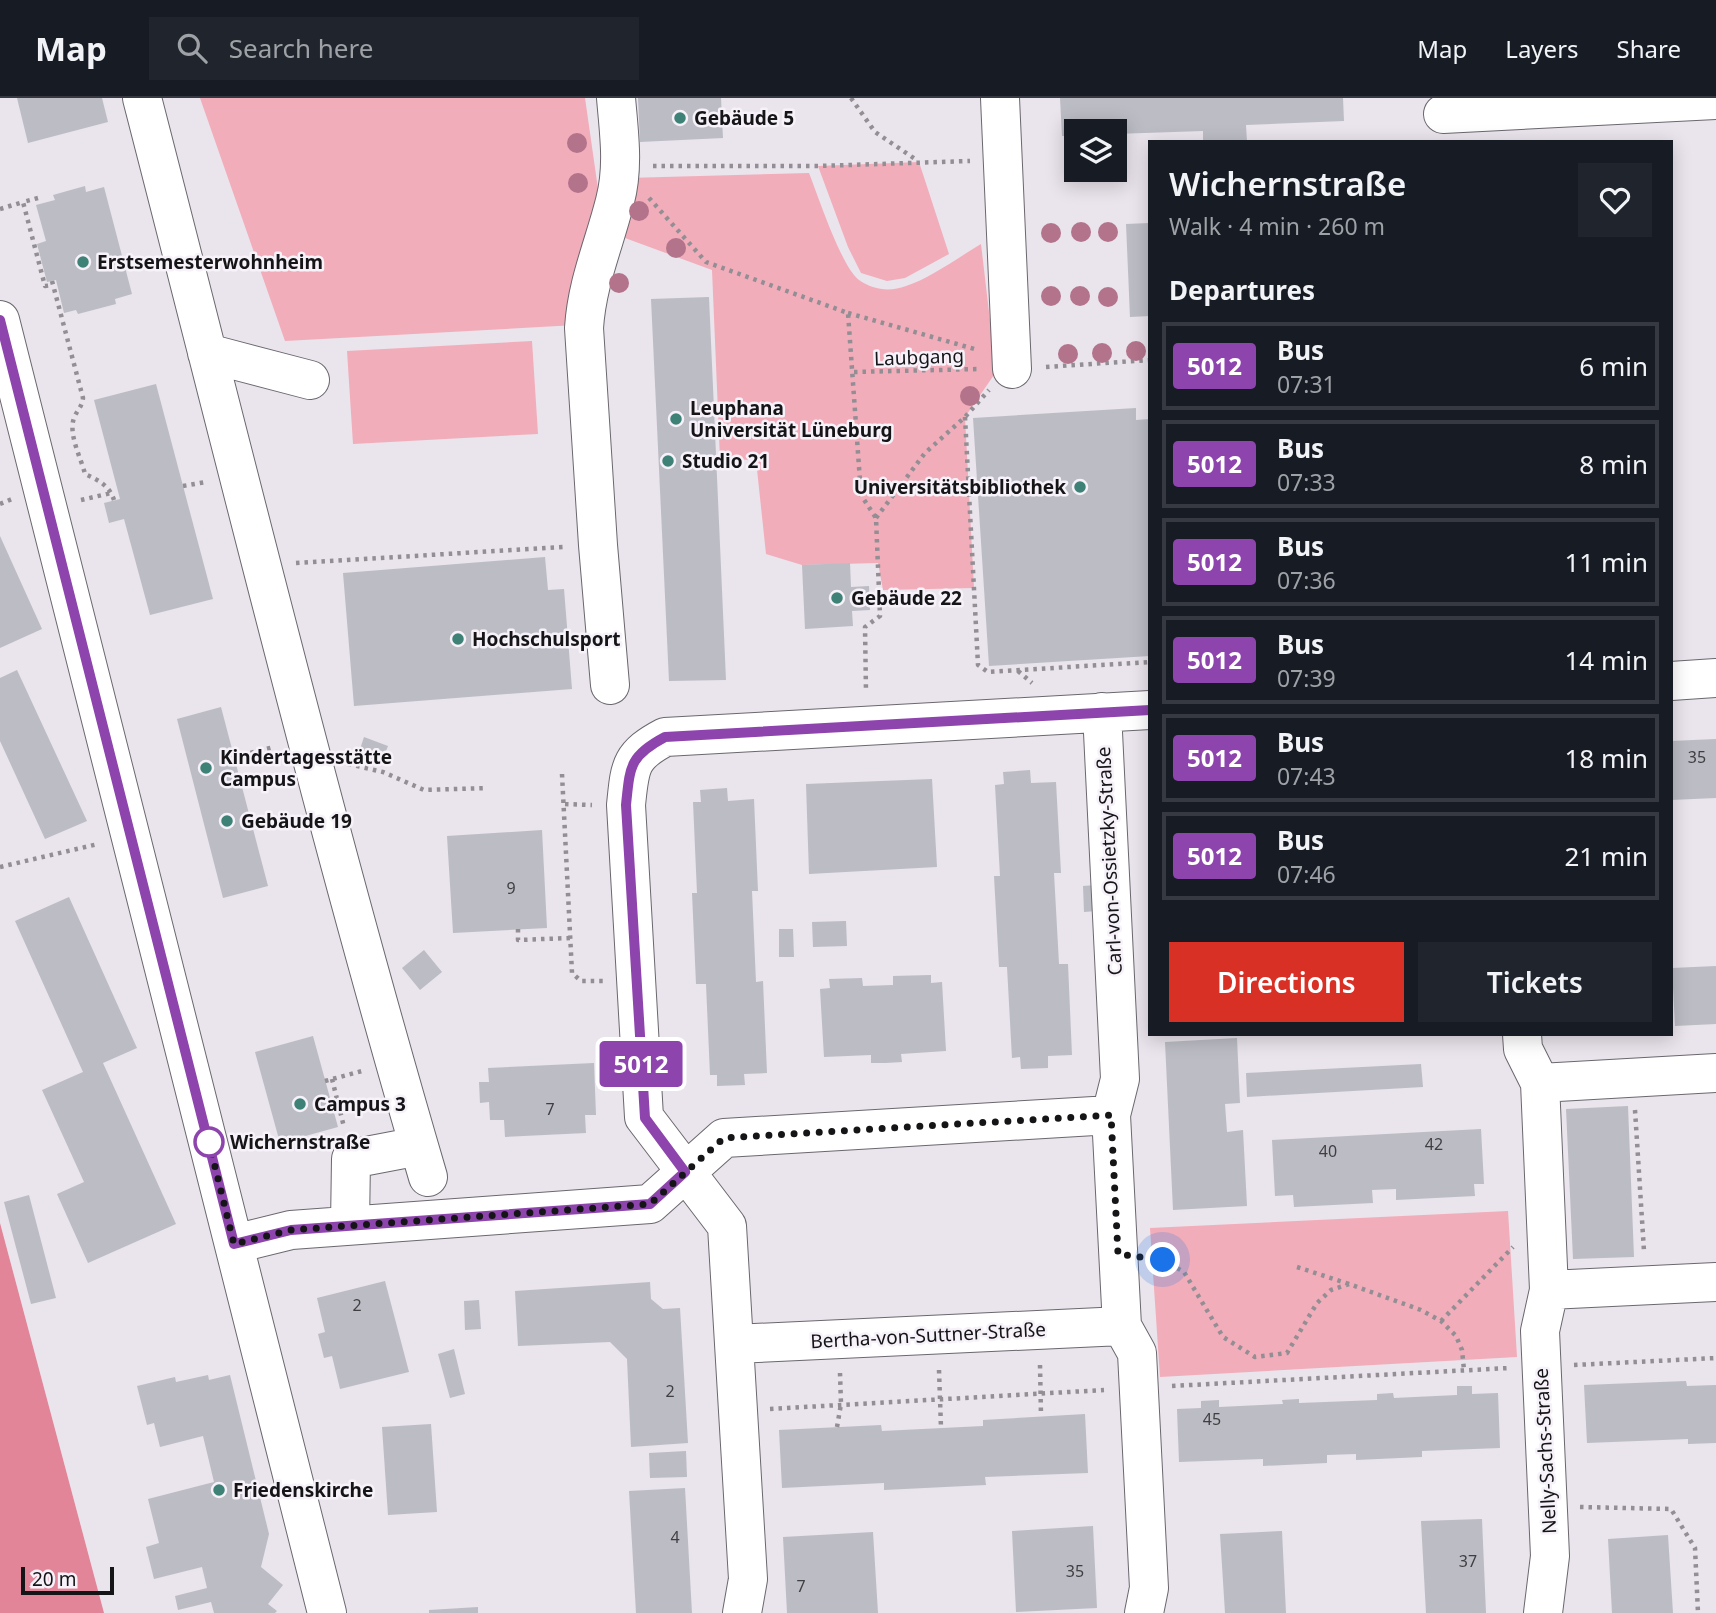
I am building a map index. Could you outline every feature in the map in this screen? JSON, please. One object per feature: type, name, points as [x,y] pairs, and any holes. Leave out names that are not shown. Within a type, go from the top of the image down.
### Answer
[{"type":"street","points":[[142,98],[305,740],[393,1063],[423,1161],[351,1158],[350,1225]]},
{"type":"street","points":[[610,685],[584,328],[586,298],[616,200],[621,166],[616,98]]},
{"type":"street","points":[[1000,98],[1004,160],[1002,363]]},
{"type":"street","points":[[1444,118],[1716,100]]},
{"type":"street","points":[[0,320],[327,1613]]},
{"type":"street","points":[[207,353],[310,380]]},
{"type":"street","points":[[1673,681],[1716,678]]},
{"type":"street","points":[[742,1613],[748,1579],[726,1226],[645,1118],[626,805],[629,771],[643,749],[665,737],[1148,710]]},
{"type":"street","name":"Carl-von-Ossietzky-Straße","points":[[1102,712],[1120,1079],[1111,1115],[1118,1244]]},
{"type":"street","points":[[1522,1036],[1523,1049],[1539,1083],[1716,1073]]},
{"type":"street","name":"Nelly-Sachs-Straße","points":[[1539,1083],[1549,1290],[1539,1331],[1550,1556],[1543,1613]]},
{"type":"street","points":[[234,1244],[291,1230],[650,1204],[724,1138],[1111,1115]]},
{"type":"street","points":[[1118,1244],[1122,1326],[1137,1353],[1140,1388],[1149,1588],[1144,1613]]},
{"type":"street","points":[[1549,1290],[1716,1282]]},
{"type":"street","name":"Bertha-von-Suttner-Straße","points":[[734,1344],[1122,1326]]},
{"type":"path","points":[[851,98],[875,132],[919,162]]},
{"type":"path","points":[[621,166],[818,166],[1004,160]]},
{"type":"path","points":[[621,166],[706,262],[849,313],[977,350],[1002,363],[1148,360]]},
{"type":"path","points":[[0,208],[38,198]]},
{"type":"path","points":[[23,202],[46,286],[53,283],[83,398],[82,407],[74,418],[73,431],[85,474],[103,483],[114,500]]},
{"type":"path","points":[[849,313],[861,495],[876,517],[880,616],[865,627],[866,724]]},
{"type":"path","points":[[876,517],[925,453],[965,417],[1002,363]]},
{"type":"path","name":"Laubgang","points":[[854,372],[1002,363]]},
{"type":"path","points":[[965,417],[978,665],[988,673],[1148,662]]},
{"type":"path","points":[[260,565],[598,545]]},
{"type":"path","points":[[234,757],[305,740],[346,764],[383,772],[424,790],[487,788]]},
{"type":"path","points":[[562,774],[572,973],[581,981],[636,979]]},
{"type":"path","points":[[0,867],[129,837]]},
{"type":"path","points":[[518,929],[518,940],[570,938]]},
{"type":"path","points":[[1633,1077],[1646,1285]]},
{"type":"path","points":[[332,1079],[351,1158]]},
{"type":"path","points":[[1441,1321],[1519,1241],[1546,1240]]},
{"type":"path","points":[[1118,1244],[1163,1260],[1184,1272],[1223,1337],[1255,1357],[1287,1353],[1317,1303],[1331,1290],[1349,1284]]},
{"type":"path","points":[[1297,1267],[1421,1310],[1441,1321],[1456,1336],[1462,1350],[1464,1370]]},
{"type":"path","points":[[1039,1330],[1041,1416]]},
{"type":"path","points":[[938,1334],[941,1428]]},
{"type":"path","points":[[837,1427],[841,1405],[838,1338]]},
{"type":"path","points":[[738,1411],[1716,1358]]},
{"type":"path","points":[[1548,1506],[1671,1510],[1695,1548],[1698,1613]]},
{"type":"shaded area","points":[[200,98],[585,98],[599,196],[576,325],[285,341]]},
{"type":"shaded area","points":[[919,162],[949,254],[905,278],[887,281],[861,273],[848,247],[818,166]]},
{"type":"shaded area","points":[[809,173],[845,261],[859,280],[870,286],[894,289],[915,283],[981,244],[996,372],[965,417],[974,588],[883,590],[878,563],[802,565],[766,554],[756,460],[720,459],[712,270],[625,238],[627,178]]},
{"type":"shaded area","points":[[532,341],[538,434],[353,444],[347,351]]},
{"type":"shaded area","points":[[1508,1211],[1517,1357],[1160,1377],[1150,1228]]},
{"type":"shaded area","points":[[0,1223],[104,1613],[0,1613]]},
{"type":"building","points":[[17,98],[102,98],[108,122],[28,143]]},
{"type":"building","name":"Gebäude 5","points":[[638,98],[721,98],[723,138],[640,142]]},
{"type":"building","points":[[1060,98],[1343,98],[1344,121],[1246,125],[1247,140],[1203,140],[1203,131],[1127,134],[1127,119],[1064,119],[1064,136]]},
{"type":"building","name":"Erstsemesterwohnheim","points":[[85,186],[86,192],[104,187],[132,294],[115,299],[116,304],[78,314],[76,310],[64,313],[56,280],[47,282],[37,244],[46,241],[36,205],[55,200],[53,195]]},
{"type":"building","points":[[1148,223],[1148,316],[1130,317],[1126,224]]},
{"type":"building","points":[[709,297],[726,680],[669,681],[651,299]]},
{"type":"building","points":[[156,384],[213,599],[150,615],[124,519],[109,523],[104,503],[120,499],[94,400]]},
{"type":"building","points":[[1136,408],[1136,420],[1148,419],[1148,656],[989,666],[973,418]]},
{"type":"building","points":[[0,536],[42,629],[0,648]]},
{"type":"building","name":"Hochschulsport","points":[[545,557],[548,590],[564,589],[572,689],[354,706],[343,573]]},
{"type":"building","name":"Gebäude 22","points":[[850,563],[851,587],[869,586],[870,610],[852,611],[853,626],[805,629],[802,565]]},
{"type":"building","points":[[17,670],[87,821],[45,839],[0,741],[0,678]]},
{"type":"building","name":"Gebäude 19","points":[[221,707],[268,886],[223,898],[177,719]]},
{"type":"building","points":[[364,737],[388,746],[381,764],[358,755]]},
{"type":"building","points":[[1716,739],[1716,798],[1673,800],[1673,741]]},
{"type":"building","points":[[1030,770],[1031,783],[1056,782],[1061,873],[1054,873],[1059,964],[1068,964],[1072,1055],[1048,1056],[1048,1068],[1021,1069],[1020,1057],[1012,1058],[1007,967],[999,967],[994,876],[1000,876],[995,785],[1004,784],[1003,772]]},
{"type":"building","points":[[932,779],[937,867],[809,874],[806,784]]},
{"type":"building","points":[[727,788],[728,801],[754,799],[758,891],[752,891],[756,982],[763,981],[767,1073],[744,1074],[745,1085],[717,1086],[717,1075],[710,1075],[706,984],[696,984],[692,893],[697,893],[693,802],[701,802],[700,790]]},
{"type":"building","points":[[542,830],[547,928],[453,933],[447,836]]},
{"type":"building","points":[[1096,885],[1097,911],[1084,912],[1083,886]]},
{"type":"building","points":[[69,897],[137,1048],[103,1063],[176,1224],[88,1263],[57,1194],[84,1182],[42,1090],[83,1072],[15,921]]},
{"type":"building","points":[[846,921],[847,946],[813,947],[812,922]]},
{"type":"building","points":[[779,929],[793,929],[794,957],[779,957]]},
{"type":"building","points":[[424,950],[442,972],[420,990],[402,968]]},
{"type":"building","points":[[1716,966],[1716,1024],[1675,1026],[1673,968]]},
{"type":"building","points":[[931,975],[931,983],[942,982],[946,1051],[901,1054],[902,1062],[886,1063],[871,1063],[871,1055],[824,1057],[820,989],[830,988],[829,979],[862,978],[863,986],[893,985],[893,976]]},
{"type":"building","name":"Campus 3","points":[[313,1036],[338,1127],[280,1143],[255,1052]]},
{"type":"building","points":[[1237,1038],[1240,1103],[1225,1104],[1227,1132],[1243,1130],[1247,1206],[1173,1210],[1165,1042]]},
{"type":"building","points":[[594,1063],[596,1115],[585,1115],[586,1133],[505,1137],[504,1120],[490,1120],[489,1102],[480,1103],[479,1082],[489,1082],[488,1068]]},
{"type":"building","points":[[1421,1064],[1423,1087],[1247,1097],[1246,1073]]},
{"type":"building","points":[[1628,1106],[1634,1257],[1573,1259],[1566,1109]]},
{"type":"building","points":[[1481,1129],[1484,1184],[1474,1184],[1475,1196],[1396,1200],[1396,1189],[1372,1190],[1373,1203],[1294,1207],[1293,1195],[1275,1196],[1272,1140]]},
{"type":"building","points":[[29,1195],[56,1298],[31,1304],[4,1202]]},
{"type":"building","points":[[385,1281],[409,1372],[340,1389],[332,1356],[324,1358],[318,1334],[325,1332],[317,1298]]},
{"type":"building","points":[[650,1282],[651,1299],[663,1309],[680,1308],[688,1443],[631,1447],[627,1359],[610,1342],[518,1346],[515,1291]]},
{"type":"building","points":[[479,1300],[481,1329],[465,1330],[464,1301]]},
{"type":"building","points":[[454,1349],[465,1394],[450,1398],[438,1354]]},
{"type":"building","name":"Friedenskirche","points":[[208,1375],[209,1380],[230,1375],[269,1534],[261,1567],[283,1585],[268,1604],[277,1611],[275,1613],[214,1613],[211,1602],[178,1610],[175,1596],[207,1588],[202,1567],[154,1579],[146,1547],[159,1543],[148,1499],[214,1482],[203,1436],[160,1447],[154,1423],[147,1425],[137,1386],[175,1377],[176,1382]]},
{"type":"building","points":[[1686,1381],[1687,1386],[1716,1385],[1716,1443],[1688,1444],[1688,1439],[1587,1443],[1584,1385]]},
{"type":"building","points":[[1457,1386],[1472,1386],[1472,1394],[1498,1393],[1500,1448],[1422,1451],[1422,1457],[1356,1460],[1356,1454],[1327,1455],[1327,1463],[1263,1466],[1263,1459],[1179,1462],[1177,1409],[1201,1408],[1201,1401],[1219,1400],[1219,1407],[1283,1404],[1282,1400],[1299,1399],[1299,1403],[1377,1400],[1377,1394],[1393,1393],[1394,1398],[1457,1395]]},
{"type":"building","points":[[1085,1414],[1088,1473],[985,1477],[986,1485],[884,1490],[884,1483],[782,1488],[779,1430],[881,1425],[882,1431],[983,1426],[983,1420]]},
{"type":"building","points":[[431,1424],[437,1512],[388,1515],[382,1427]]},
{"type":"building","points":[[686,1451],[687,1477],[650,1478],[649,1453]]},
{"type":"building","points":[[685,1488],[692,1613],[636,1613],[629,1491]]},
{"type":"building","points":[[1482,1519],[1486,1613],[1426,1613],[1421,1521]]},
{"type":"building","points":[[1093,1526],[1097,1608],[1016,1612],[1012,1531]]},
{"type":"building","points":[[1282,1531],[1286,1613],[1225,1613],[1220,1534]]},
{"type":"building","points":[[873,1532],[878,1613],[787,1613],[783,1537]]},
{"type":"building","points":[[1668,1535],[1673,1613],[1612,1613],[1608,1539]]},
{"type":"building","points":[[478,1607],[478,1613],[429,1613],[429,1610]]},
{"type":"bus line","name":"5012","points":[[0,320],[234,1244],[291,1230],[650,1204],[685,1172],[645,1118],[626,805],[629,771],[643,749],[665,737],[1148,710]]},
{"type":"place","name":"Gebäude 5","points":[[680,118]]},
{"type":"place","name":"Erstsemesterwohnheim","points":[[83,262]]},
{"type":"place","name":"Leuphana Universität Lüneburg","points":[[676,419]]},
{"type":"place","name":"Studio 21","points":[[668,461]]},
{"type":"place","name":"Universitätsbibliothek","points":[[1080,487]]},
{"type":"place","name":"Gebäude 22","points":[[837,598]]},
{"type":"place","name":"Hochschulsport","points":[[458,639]]},
{"type":"place","name":"Kindertagesstätte Campus","points":[[206,768]]},
{"type":"place","name":"Gebäude 19","points":[[227,821]]},
{"type":"place","name":"Campus 3","points":[[300,1104]]},
{"type":"place","name":"Wichernstraße","points":[[209,1142]]},
{"type":"place","name":"Friedenskirche","points":[[219,1490]]},
{"type":"route","points":[[209,1142],[234,1244],[291,1230],[650,1204],[724,1138],[1111,1115],[1118,1254],[1163,1260]]}]
